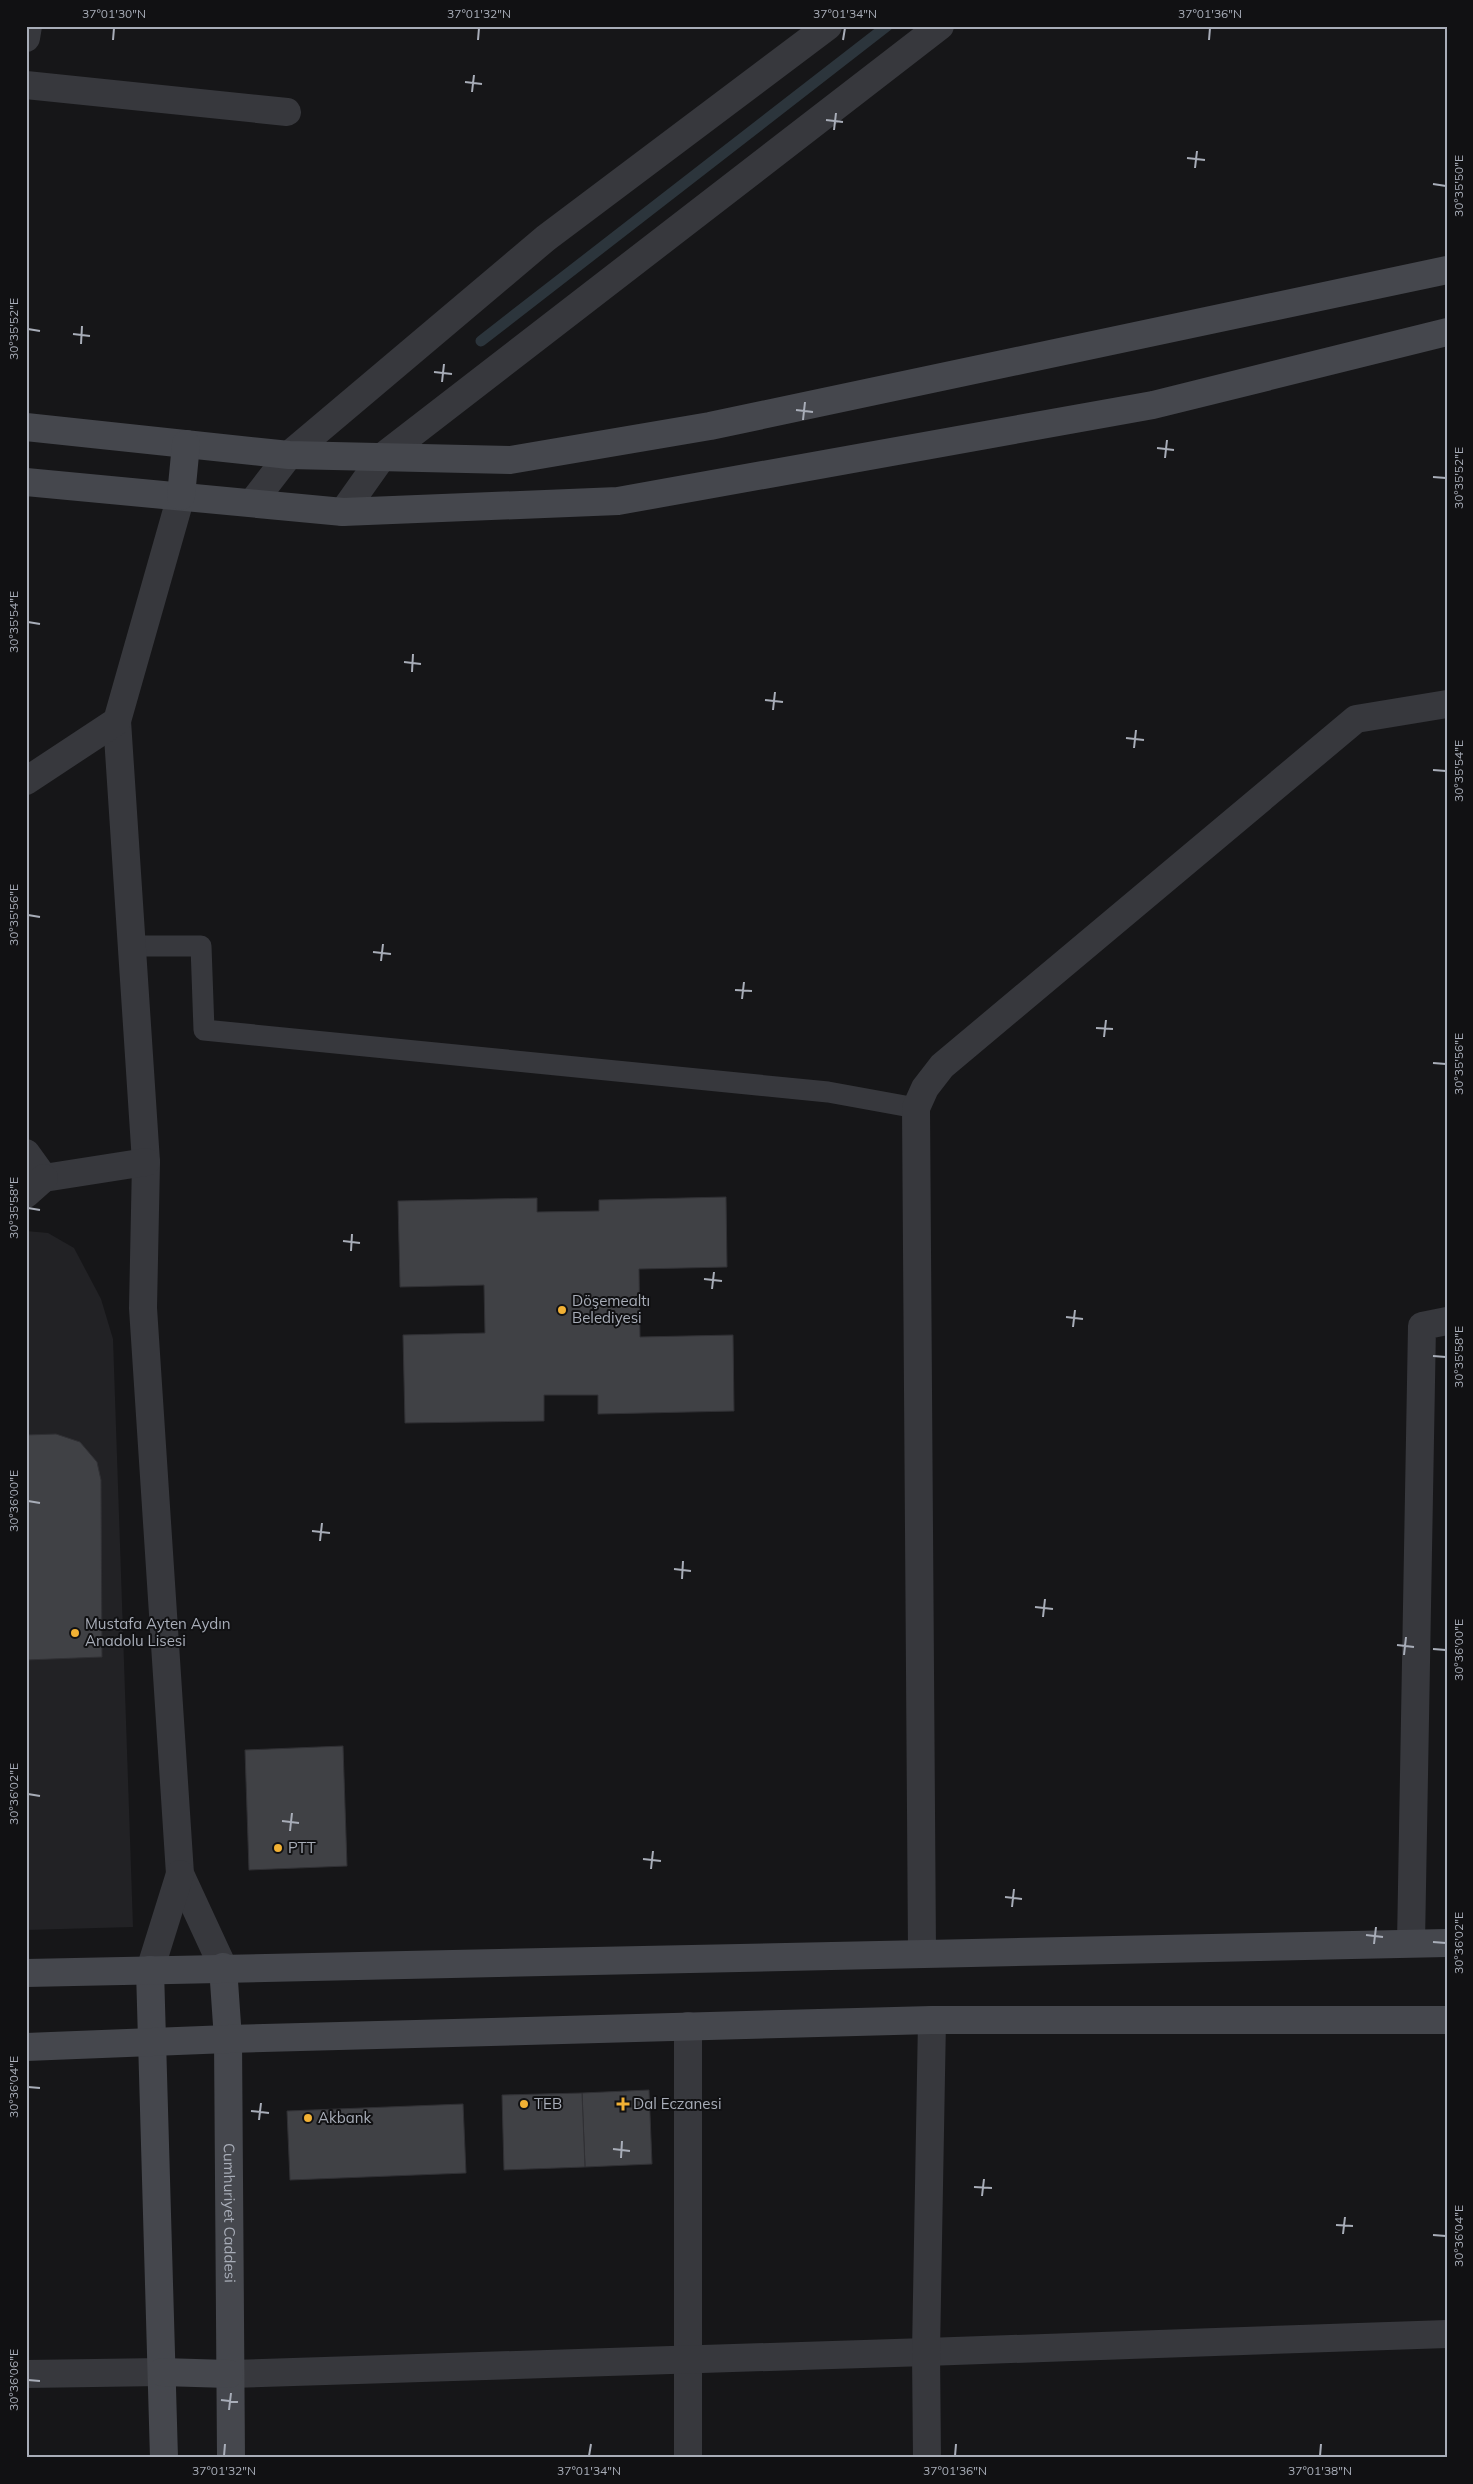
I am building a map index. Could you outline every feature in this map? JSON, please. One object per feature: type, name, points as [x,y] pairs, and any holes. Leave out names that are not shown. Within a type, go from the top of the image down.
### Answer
[{"type":"street","points":[[26,38],[28,26]]},
{"type":"street","points":[[343,512],[382,457],[940,26]]},
{"type":"street","points":[[252,503],[289,455],[546,238],[816,30]]},
{"type":"street","points":[[26,85],[286,112]]},
{"type":"street","points":[[26,427],[289,455],[510,460],[700,427],[1447,270]]},
{"type":"street","points":[[26,482],[343,512],[618,501],[1153,405],[1447,332]]},
{"type":"street","points":[[186,444],[181,496],[117,721],[146,1162],[143,1308],[180,1874],[223,1967]]},
{"type":"street","points":[[922,1952],[916,1108],[925,1088],[942,1066],[1356,719],[1447,704]]},
{"type":"street","points":[[26,781],[117,721]]},
{"type":"street","points":[[26,1154],[35,1186],[146,1162]]},
{"type":"street","points":[[1411,1944],[1422,1326],[1447,1321]]},
{"type":"street","points":[[164,2458],[150,1970],[180,1874]]},
{"type":"street","points":[[26,1972],[922,1952],[1447,1943]]},
{"type":"street","name":"Cumhuriyet Caddesi","points":[[223,1967],[228,2039],[231,2458]]},
{"type":"street","points":[[26,2047],[228,2039],[932,2020],[1447,2020]]},
{"type":"street","points":[[927,2458],[926,2352],[932,2020]]},
{"type":"street","points":[[688,2026],[688,2458]]},
{"type":"street","points":[[26,2374],[162,2372],[229,2374],[1447,2334]]},
{"type":"lane","points":[[132,946],[201,946],[204,1030],[828,1092],[916,1108]]},
{"type":"shaded area","name":"Mustafa Ayten Aydın Anadolu Lisesi","points":[[26,1231],[48,1233],[74,1248],[101,1299],[113,1339],[133,1927],[26,1930]]},
{"type":"building","name":"Döşemealtı Belediyesi","points":[[726,1197],[727,1267],[639,1269],[640,1337],[733,1335],[734,1411],[598,1414],[598,1395],[544,1395],[544,1421],[405,1423],[403,1335],[485,1333],[484,1285],[400,1287],[398,1201],[537,1198],[537,1212],[599,1211],[599,1200]]},
{"type":"building","points":[[56,1434],[80,1442],[97,1462],[101,1480],[102,1657],[26,1660],[26,1435]]},
{"type":"building","points":[[343,1746],[347,1866],[249,1870],[245,1750]]},
{"type":"building","points":[[649,2090],[652,2164],[585,2167],[582,2093]]},
{"type":"building","points":[[582,2093],[585,2167],[504,2170],[502,2095]]},
{"type":"building","points":[[463,2104],[466,2173],[290,2180],[287,2111]]},
{"type":"waterway","points":[[481,341],[887,26]]},
{"type":"place","name":"Döşemealtı Belediyesi","points":[[562,1310]]},
{"type":"place","name":"Mustafa Ayten Aydın Anadolu Lisesi","points":[[75,1633]]},
{"type":"place","name":"PTT","points":[[278,1848]]},
{"type":"place","name":"TEB","points":[[524,2104]]},
{"type":"place","name":"Dal Eczanesi","points":[[623,2104]]},
{"type":"place","name":"Akbank","points":[[308,2118]]}]
